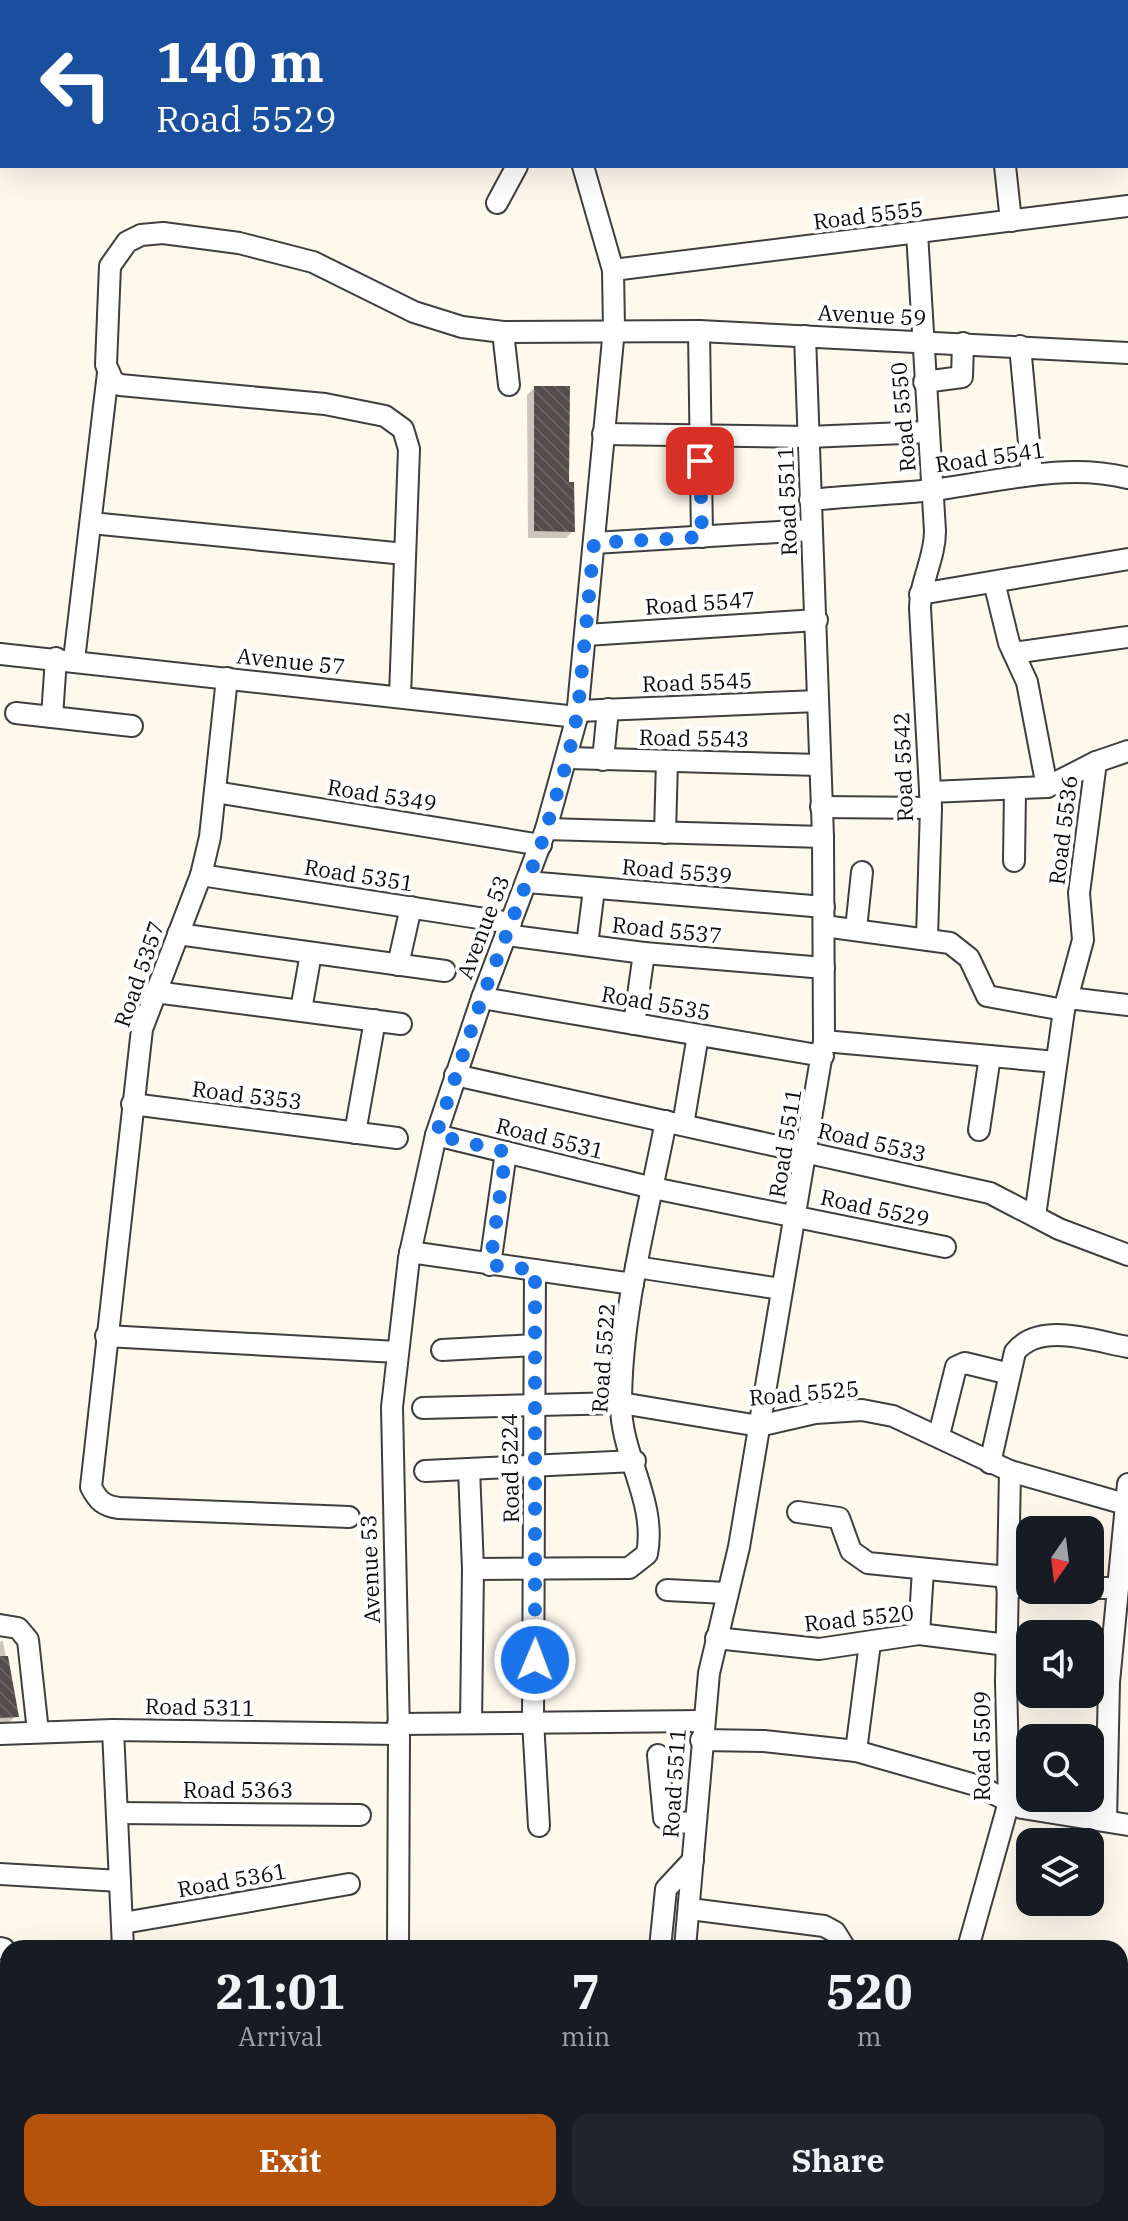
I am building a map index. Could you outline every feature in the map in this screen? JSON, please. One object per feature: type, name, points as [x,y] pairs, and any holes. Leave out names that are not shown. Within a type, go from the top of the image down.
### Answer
[{"type":"street","points":[[497,203],[516,168]]},
{"type":"street","name":"Avenue 53","points":[[398,1940],[398,1729],[391,1467],[397,1352],[410,1252],[436,1135],[482,998],[544,837],[568,758],[577,714],[614,329],[613,270],[584,168]]},
{"type":"street","points":[[1005,168],[1011,221]]},
{"type":"street","name":"Road 5555","points":[[613,270],[1128,206]]},
{"type":"street","name":"Road 5550","points":[[917,233],[935,546],[920,594]]},
{"type":"street","name":"Avenue 59","points":[[108,373],[110,266],[123,246],[141,235],[201,237],[276,251],[313,262],[438,321],[503,332],[614,329],[699,331],[1128,353]]},
{"type":"street","points":[[699,331],[702,537]]},
{"type":"street","points":[[503,332],[509,385]]},
{"type":"street","name":"Road 5511","points":[[686,1940],[702,1730],[716,1638],[739,1547],[781,1289],[808,1152],[823,1048],[823,837],[805,336]]},
{"type":"street","points":[[924,382],[962,377],[963,343]]},
{"type":"street","points":[[1020,346],[1032,475]]},
{"type":"street","points":[[52,717],[91,523],[108,373]]},
{"type":"street","points":[[108,373],[113,381],[128,388],[325,404],[395,421],[408,438],[409,449],[400,696]]},
{"type":"street","points":[[603,434],[808,437],[928,432]]},
{"type":"street","name":"Road 5541","points":[[810,500],[933,490],[1032,475],[1085,471],[1128,478]]},
{"type":"street","points":[[91,523],[405,554]]},
{"type":"street","points":[[594,543],[811,530]]},
{"type":"street","points":[[920,594],[1128,559]]},
{"type":"street","points":[[994,582],[1014,653],[1027,682],[1047,787]]},
{"type":"street","name":"Road 5542","points":[[920,594],[930,800],[927,937]]},
{"type":"street","name":"Road 5547","points":[[586,635],[817,620]]},
{"type":"street","points":[[1014,653],[1128,637]]},
{"type":"street","name":"Avenue 57","points":[[0,654],[577,714]]},
{"type":"street","name":"Road 5357","points":[[227,678],[215,792],[201,875],[142,1029],[91,1487],[96,1498],[106,1506],[349,1517]]},
{"type":"street","name":"Road 5545","points":[[577,714],[608,709],[818,701]]},
{"type":"street","points":[[603,760],[608,709]]},
{"type":"street","points":[[16,713],[132,726]]},
{"type":"street","points":[[821,807],[930,800],[1047,787],[1096,762],[1128,751]]},
{"type":"street","name":"Road 5543","points":[[568,758],[820,765]]},
{"type":"street","points":[[665,833],[667,761]]},
{"type":"street","name":"Road 5536","points":[[1035,1216],[1066,1004],[1083,940],[1079,893],[1096,762]]},
{"type":"street","points":[[1014,861],[1015,791]]},
{"type":"street","name":"Road 5349","points":[[215,792],[544,837]]},
{"type":"street","points":[[544,837],[665,833],[823,837]]},
{"type":"street","points":[[856,929],[862,872]]},
{"type":"street","name":"Road 5351","points":[[201,875],[411,907],[508,929]]},
{"type":"street","name":"Road 5539","points":[[527,882],[824,916]]},
{"type":"street","points":[[587,945],[594,889]]},
{"type":"street","points":[[398,965],[411,907]]},
{"type":"street","points":[[824,916],[856,929],[927,937],[961,949],[987,996],[1066,1004],[1128,1005]]},
{"type":"street","name":"Road 5537","points":[[508,929],[644,953],[824,968]]},
{"type":"street","points":[[178,934],[445,971]]},
{"type":"street","points":[[301,1010],[311,953]]},
{"type":"street","points":[[634,1024],[644,953]]},
{"type":"street","points":[[155,992],[401,1024]]},
{"type":"street","name":"Road 5535","points":[[482,998],[698,1035],[823,1048],[1056,1062]]},
{"type":"street","points":[[355,1133],[375,1020]]},
{"type":"street","name":"Road 5522","points":[[536,1568],[629,1568],[647,1554],[650,1538],[635,1461],[625,1437],[621,1403],[634,1276],[653,1188],[675,1123],[698,1035]]},
{"type":"street","points":[[979,1130],[990,1056]]},
{"type":"street","name":"Road 5533","points":[[455,1075],[990,1193],[1035,1216],[1128,1255]]},
{"type":"street","name":"Road 5353","points":[[132,1104],[397,1138]]},
{"type":"street","name":"Road 5531","points":[[436,1135],[653,1188]]},
{"type":"street","points":[[490,1265],[506,1152]]},
{"type":"street","name":"Road 5529","points":[[653,1188],[945,1247]]},
{"type":"street","points":[[410,1252],[535,1270],[781,1289]]},
{"type":"street","name":"Road 5224","points":[[535,1270],[533,1721],[539,1826]]},
{"type":"street","points":[[106,1336],[397,1352]]},
{"type":"street","points":[[990,1463],[1015,1352],[1031,1338],[1067,1336],[1128,1347]]},
{"type":"street","points":[[442,1350],[534,1345]]},
{"type":"street","points":[[939,1435],[956,1367],[965,1363],[1010,1374]]},
{"type":"street","name":"Road 5525","points":[[423,1408],[621,1403],[759,1426],[815,1413],[862,1410],[893,1416],[1010,1471],[1126,1494]]},
{"type":"street","points":[[425,1471],[635,1461]]},
{"type":"street","points":[[469,1469],[473,1569],[471,1723]]},
{"type":"street","name":"Road 5509","points":[[970,1940],[1009,1802],[1006,1682],[1010,1471]]},
{"type":"street","points":[[1104,1661],[1124,1564],[1126,1494]]},
{"type":"street","points":[[798,1512],[839,1518],[851,1551],[868,1563],[1016,1584]]},
{"type":"street","points":[[473,1569],[536,1568]]},
{"type":"street","points":[[919,1634],[923,1570]]},
{"type":"street","points":[[1104,1588],[1118,1588]]},
{"type":"street","points":[[667,1590],[726,1593]]},
{"type":"street","points":[[0,1625],[18,1628],[28,1640],[38,1732]]},
{"type":"street","name":"Road 5520","points":[[716,1638],[793,1649],[870,1643],[919,1634],[1007,1645]]},
{"type":"street","points":[[856,1751],[870,1643]]},
{"type":"street","points":[[1006,1682],[1016,1682]]},
{"type":"street","points":[[1101,1708],[1106,1821]]},
{"type":"street","name":"Road 5311","points":[[0,1734],[113,1730],[398,1729],[533,1721],[702,1730],[764,1741],[856,1751],[979,1786],[1009,1802],[1039,1811],[1128,1825]]},
{"type":"street","points":[[113,1730],[123,1940]]},
{"type":"street","points":[[658,1755],[664,1818],[670,1822],[695,1823]]},
{"type":"street","name":"Road 5363","points":[[117,1813],[360,1815]]},
{"type":"street","points":[[661,1940],[666,1889],[693,1860]]},
{"type":"street","points":[[0,1874],[120,1881]]},
{"type":"street","name":"Road 5361","points":[[123,1923],[349,1884]]},
{"type":"street","points":[[690,1909],[824,1926],[835,1932],[840,1940]]},
{"type":"building","points":[[534,386],[570,386],[569,482],[574,482],[575,532],[534,531]]},
{"type":"building","points":[[0,1656],[8,1656],[19,1717],[0,1718]]},
{"type":"route","points":[[535,1660],[535,1270],[490,1265],[506,1152],[436,1135],[482,998],[541,845],[568,758],[578,711],[594,543],[702,537],[700,461]]}]
